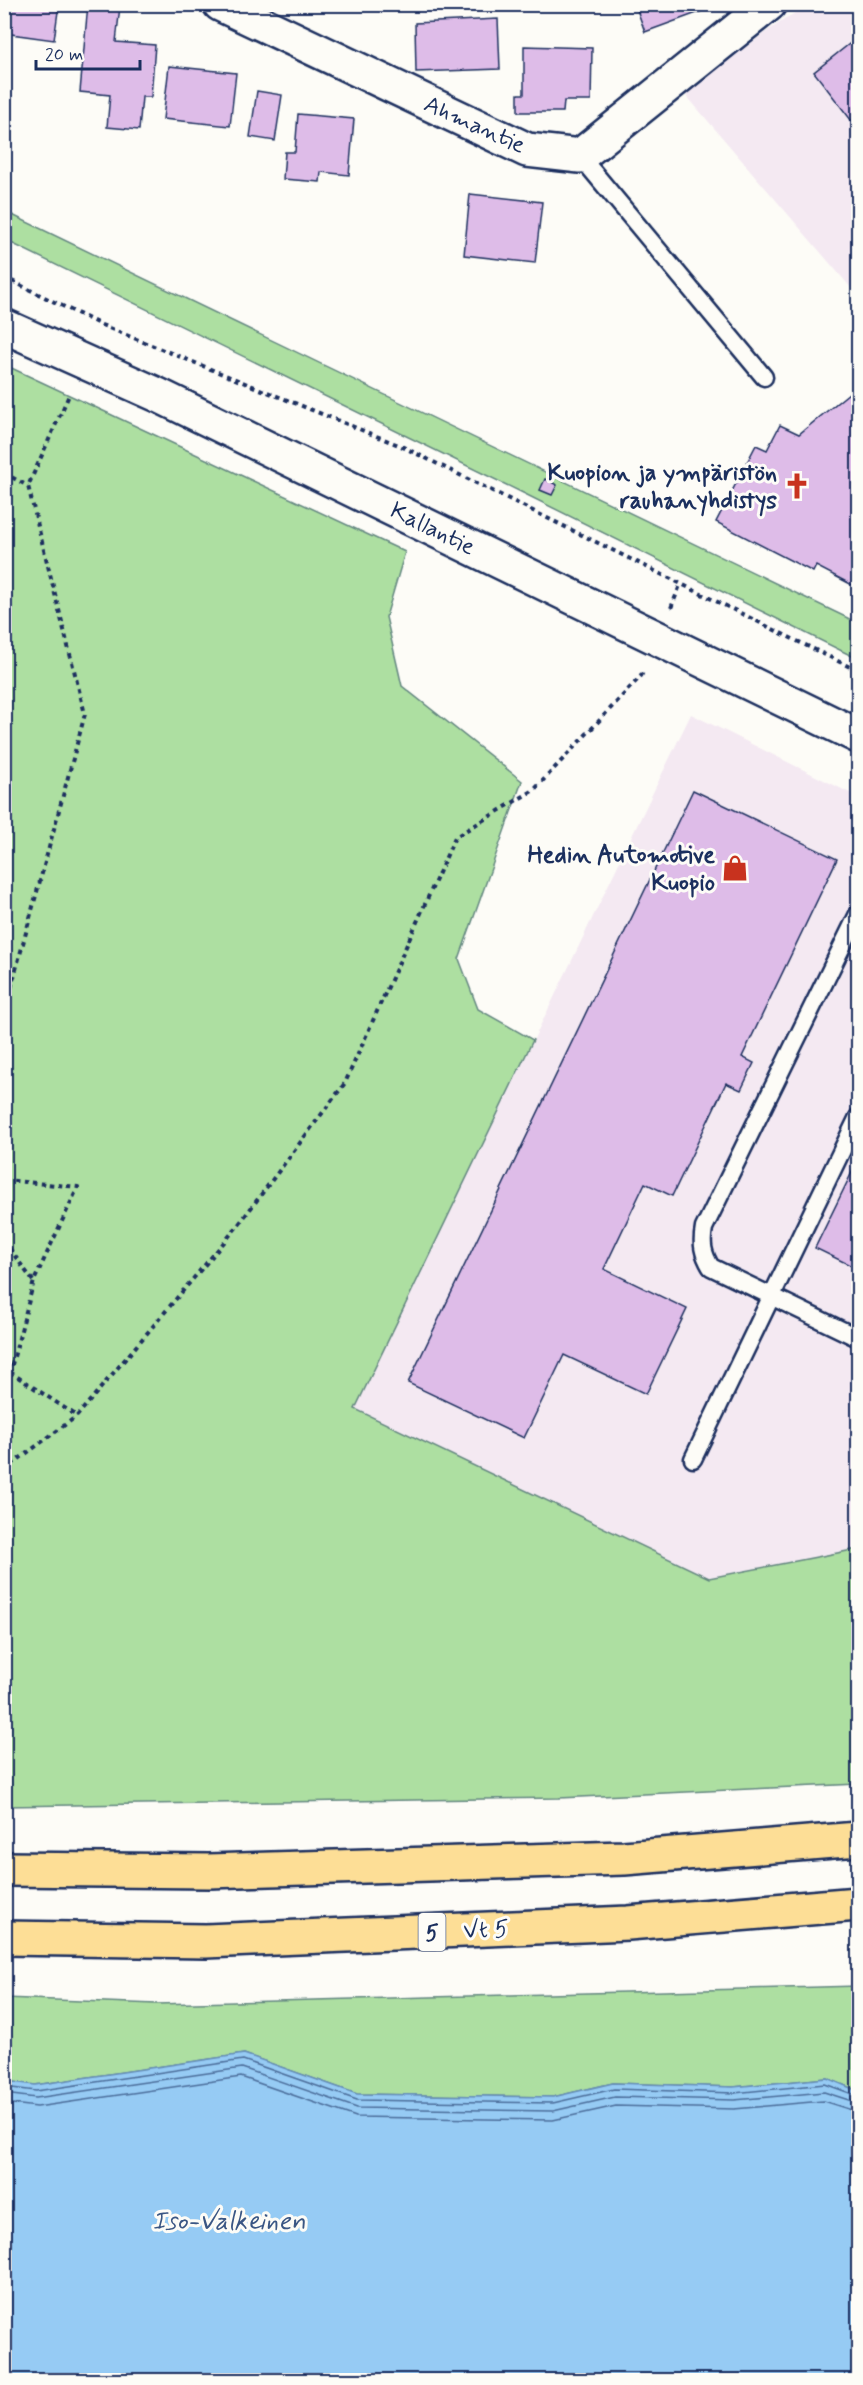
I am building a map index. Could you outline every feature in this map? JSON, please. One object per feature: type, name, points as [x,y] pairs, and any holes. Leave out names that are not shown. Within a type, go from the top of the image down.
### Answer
[{"type":"highway","points":[[4,1869],[209,1871],[624,1858],[858,1839]]},
{"type":"highway","name":"Vt 5","points":[[4,1938],[206,1941],[628,1923],[858,1904]]},
{"type":"main road","name":"Ahmantie","points":[[220,4],[527,150],[580,156]]},
{"type":"main road","points":[[580,156],[769,4]]},
{"type":"main road","name":"Kallantie","points":[[4,326],[158,395],[858,736]]},
{"type":"lane","points":[[580,156],[764,377]]},
{"type":"lane","points":[[858,914],[704,1228],[702,1241],[704,1256],[711,1267],[858,1338]]},
{"type":"lane","points":[[693,1459],[858,1117]]},
{"type":"path","points":[[4,277],[99,324],[401,446],[858,671]]},
{"type":"path","points":[[4,1014],[85,714],[28,486],[84,362]]},
{"type":"path","points":[[4,473],[28,486]]},
{"type":"path","points":[[4,1470],[77,1416],[236,1228],[345,1083],[456,837],[534,790],[641,676],[681,584]]},
{"type":"path","points":[[4,1180],[78,1186],[34,1281],[10,1372],[4,1377]]},
{"type":"path","points":[[4,1241],[34,1281]]},
{"type":"path","points":[[10,1372],[77,1416]]},
{"type":"shaded area","points":[[807,5],[858,5],[858,296],[685,94],[764,33]]},
{"type":"shaded area","points":[[691,714],[858,797],[858,1549],[709,1578],[355,1409]]},
{"type":"green space","points":[[4,211],[858,623],[858,659],[5,240]]},
{"type":"green space","points":[[5,365],[405,552],[386,617],[402,686],[522,781],[459,959],[478,1009],[533,1040],[355,1409],[709,1578],[858,1549],[858,1784],[559,1798],[5,1806]]},
{"type":"green space","points":[[858,1986],[858,2091],[827,2078],[733,2087],[613,2083],[553,2097],[357,2094],[244,2054],[35,2085],[5,2081],[5,1998],[156,2004]]},
{"type":"water","name":"Iso-Valkeinen","points":[[244,2054],[357,2094],[553,2097],[613,2083],[733,2087],[827,2078],[858,2091],[858,2380],[5,2380],[5,2081],[35,2085]]},
{"type":"building","points":[[4,4],[59,4],[54,40],[4,33]]},
{"type":"building","points":[[88,4],[120,6],[116,42],[155,45],[151,97],[142,97],[139,130],[107,127],[110,95],[80,92]]},
{"type":"building","points":[[635,4],[707,4],[708,9],[645,32]]},
{"type":"building","points":[[498,19],[500,69],[416,72],[415,23]]},
{"type":"building","points":[[858,37],[858,129],[814,72]]},
{"type":"building","points":[[524,46],[592,48],[591,101],[564,101],[563,112],[518,112],[518,94],[524,94]]},
{"type":"building","points":[[169,66],[236,73],[230,126],[163,119]]},
{"type":"building","points":[[257,91],[282,95],[275,141],[250,137]]},
{"type":"building","points":[[298,114],[354,119],[349,175],[321,172],[320,182],[283,179],[285,152],[295,152]]},
{"type":"building","points":[[470,194],[542,202],[535,263],[464,255]]},
{"type":"building","name":"Kuopion ja ympäristön rauhanyhdistys","points":[[849,393],[858,404],[858,582],[856,587],[816,566],[813,572],[716,522],[756,445],[767,450],[780,425],[799,434]]},
{"type":"building","points":[[545,479],[557,485],[552,495],[540,490]]},
{"type":"building","points":[[693,790],[837,859],[742,1057],[754,1063],[741,1090],[726,1083],[672,1196],[645,1183],[604,1269],[687,1309],[646,1394],[564,1355],[524,1438],[408,1383]]},
{"type":"building","points":[[858,1160],[858,1269],[815,1248]]},
{"type":"place","name":"Kuopion ja ympäristön rauhanyhdistys","points":[[797,486]]},
{"type":"place","name":"Hedin Automotive Kuopio","points":[[735,868]]}]
